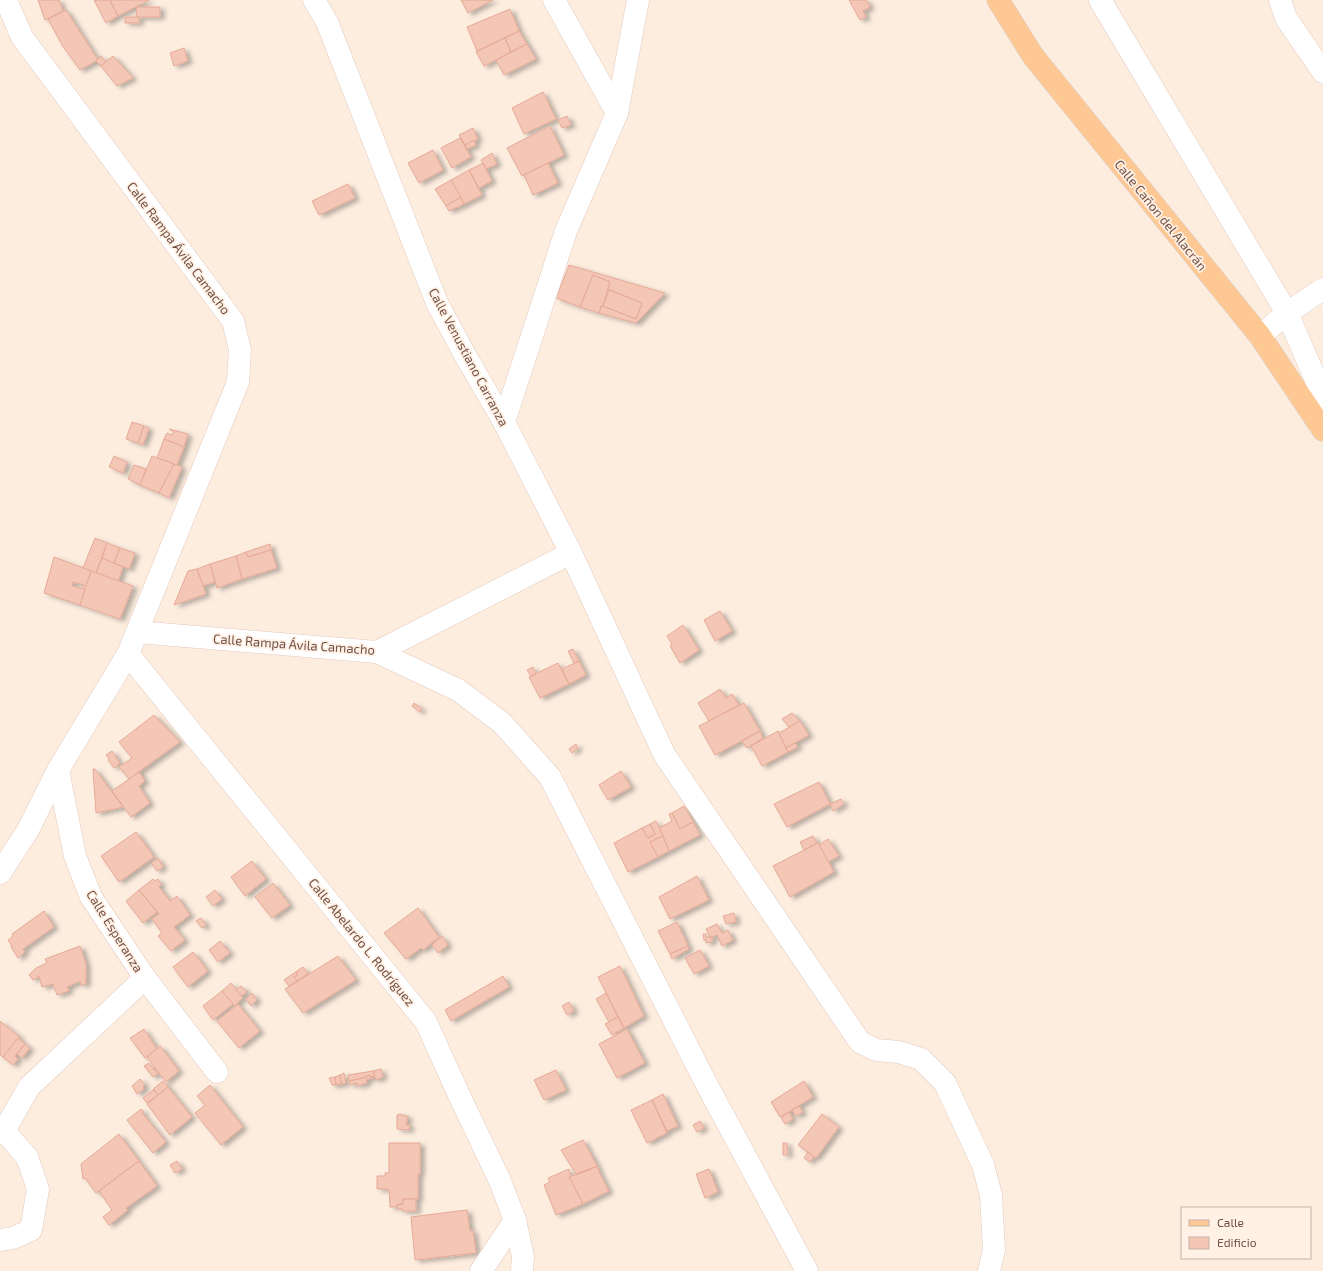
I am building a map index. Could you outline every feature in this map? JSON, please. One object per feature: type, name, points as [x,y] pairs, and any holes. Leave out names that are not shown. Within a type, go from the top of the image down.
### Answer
[{"type":"main road","name":"Calle Cañon del Alacrán","points":[[998,0],[1033,56],[1260,336],[1321,427]]},
{"type":"street","name":"Calle Rampa Ávila Camacho","points":[[0,873],[28,830],[58,770],[128,654],[238,382],[240,350],[233,321],[22,37],[6,0]]},
{"type":"street","name":"Calle Venustiano Carranza","points":[[314,0],[327,22],[437,303],[504,422],[571,553],[664,754],[860,1042],[876,1050],[899,1052],[921,1059],[945,1083],[983,1165],[990,1195],[994,1250],[989,1271]]},
{"type":"street","points":[[554,0],[617,113]]},
{"type":"street","points":[[504,422],[566,231],[617,113],[638,0]]},
{"type":"street","points":[[1100,0],[1286,313],[1320,389],[1321,427]]},
{"type":"street","points":[[1280,0],[1286,18],[1323,72]]},
{"type":"street","points":[[1260,336],[1286,313],[1323,289]]},
{"type":"street","name":"Calle Rampa Ávila Camacho","points":[[137,632],[377,652],[571,553]]},
{"type":"street","points":[[377,652],[458,690],[502,723],[550,777],[708,1087],[807,1271]]},
{"type":"street","name":"Calle Abelardo L. Rodríguez","points":[[128,654],[426,1022],[500,1181],[515,1220],[522,1258],[522,1271]]},
{"type":"street","name":"Calle Esperanza","points":[[2,1130],[29,1087],[145,978],[91,897],[75,856],[58,770]]},
{"type":"street","points":[[145,978],[217,1072]]},
{"type":"street","points":[[0,1240],[13,1238],[31,1230],[38,1189],[27,1157],[2,1130]]},
{"type":"street","points":[[481,1271],[515,1220]]},
{"type":"building","points":[[38,0],[59,0],[63,11],[45,20]]},
{"type":"building","points":[[94,0],[110,0],[118,16],[106,23]]},
{"type":"building","points":[[110,0],[149,0],[118,16]]},
{"type":"building","points":[[461,0],[493,0],[468,13]]},
{"type":"building","points":[[849,0],[866,0],[870,7],[863,11],[866,17],[860,20]]},
{"type":"building","points":[[137,7],[160,7],[160,17],[136,17]]},
{"type":"building","points":[[510,9],[519,31],[477,51],[467,27]]},
{"type":"building","points":[[66,10],[98,60],[80,70],[62,45],[48,19]]},
{"type":"building","points":[[125,17],[139,17],[139,23],[125,23]]},
{"type":"building","points":[[519,31],[527,44],[511,52],[505,38]]},
{"type":"building","points":[[505,38],[511,52],[484,66],[476,52]]},
{"type":"building","points":[[527,44],[536,59],[504,75],[496,60]]},
{"type":"building","points":[[184,48],[188,61],[174,66],[170,53]]},
{"type":"building","points":[[101,56],[106,62],[101,66],[96,61]]},
{"type":"building","points":[[113,56],[133,78],[117,86],[101,66]]},
{"type":"building","points":[[543,92],[556,119],[524,134],[512,108]]},
{"type":"building","points":[[567,116],[571,125],[562,128],[558,120]]},
{"type":"building","points":[[550,126],[564,155],[522,176],[507,148]]},
{"type":"building","points":[[473,128],[478,139],[465,145],[459,135]]},
{"type":"building","points":[[460,138],[471,157],[452,168],[441,148]]},
{"type":"building","points":[[474,140],[476,145],[467,149],[465,145]]},
{"type":"building","points":[[433,150],[443,170],[419,183],[408,163]]},
{"type":"building","points":[[492,153],[497,164],[486,169],[481,160]]},
{"type":"building","points":[[483,163],[492,181],[479,188],[469,170]]},
{"type":"building","points":[[548,163],[558,183],[533,195],[524,175]]},
{"type":"building","points":[[469,170],[482,195],[464,204],[451,180]]},
{"type":"building","points":[[451,180],[461,197],[446,206],[435,189]]},
{"type":"building","points":[[348,184],[355,198],[319,215],[312,201]]},
{"type":"building","points":[[461,197],[464,204],[449,211],[446,206]]},
{"type":"building","points":[[569,265],[665,293],[636,323],[599,313],[601,306],[603,306],[636,319],[642,303],[607,289],[610,282],[593,275],[580,307],[556,298]]},
{"type":"building","points":[[593,275],[610,282],[603,306],[601,306],[599,313],[580,307]]},
{"type":"building","points":[[609,290],[642,303],[636,319],[603,306]]},
{"type":"building","points":[[132,422],[144,426],[138,443],[126,439]]},
{"type":"building","points":[[144,426],[149,428],[143,445],[138,443]]},
{"type":"building","points":[[169,429],[188,434],[184,447],[164,439],[167,433],[172,435],[174,432]]},
{"type":"building","points":[[164,439],[184,447],[177,465],[157,458]]},
{"type":"building","points":[[114,456],[127,462],[123,473],[109,467]]},
{"type":"building","points":[[152,456],[174,464],[159,493],[140,485]]},
{"type":"building","points":[[174,464],[182,467],[169,498],[159,493]]},
{"type":"building","points":[[134,465],[146,469],[140,485],[128,479]]},
{"type":"building","points":[[95,538],[107,543],[96,573],[83,568]]},
{"type":"building","points":[[107,543],[120,548],[114,563],[102,558]]},
{"type":"building","points":[[270,544],[271,550],[248,557],[246,552]]},
{"type":"building","points":[[120,548],[135,553],[129,569],[114,563]]},
{"type":"building","points":[[271,550],[277,568],[242,579],[236,556],[246,552],[248,557]]},
{"type":"building","points":[[236,556],[242,579],[217,588],[210,564]]},
{"type":"building","points":[[54,557],[91,571],[80,605],[44,593]],"holes":[[[73,582],[84,585],[83,589],[72,586]]]},
{"type":"building","points":[[102,558],[123,567],[118,581],[96,573]]},
{"type":"building","points":[[210,564],[215,582],[203,586],[197,569]]},
{"type":"building","points":[[197,569],[206,594],[174,605],[188,571]]},
{"type":"building","points":[[91,571],[133,586],[120,619],[80,605]]},
{"type":"building","points":[[720,611],[732,631],[715,641],[704,620]]},
{"type":"building","points":[[683,625],[699,650],[680,663],[670,646],[672,644],[667,636]]},
{"type":"building","points":[[573,649],[579,661],[574,663],[568,651]]},
{"type":"building","points":[[579,661],[586,675],[569,684],[562,669]]},
{"type":"building","points":[[558,663],[569,684],[540,698],[529,677]]},
{"type":"building","points":[[533,667],[536,674],[531,676],[527,670]]},
{"type":"building","points":[[720,689],[726,698],[732,694],[739,705],[709,721],[698,703]]},
{"type":"building","points":[[414,703],[422,709],[420,712],[412,706]]},
{"type":"building","points":[[744,703],[760,731],[715,755],[699,726]]},
{"type":"building","points":[[792,713],[800,721],[789,727],[782,719]]},
{"type":"building","points":[[154,715],[180,742],[129,779],[119,767],[132,758],[119,742]]},
{"type":"building","points":[[800,721],[809,735],[786,748],[779,733]]},
{"type":"building","points":[[760,731],[763,738],[747,748],[742,741]]},
{"type":"building","points":[[778,731],[788,752],[762,766],[751,746]]},
{"type":"building","points":[[795,743],[798,747],[788,752],[786,748]]},
{"type":"building","points":[[576,744],[578,748],[572,753],[569,749]]},
{"type":"building","points":[[112,751],[120,763],[114,768],[106,755]]},
{"type":"building","points":[[93,769],[95,769],[123,807],[96,813]]},
{"type":"building","points":[[621,771],[631,787],[608,800],[599,785]]},
{"type":"building","points":[[139,772],[145,781],[139,786],[150,803],[131,817],[112,791]]},
{"type":"building","points":[[819,782],[830,804],[787,827],[774,804]]},
{"type":"building","points":[[841,799],[844,804],[833,811],[830,804]]},
{"type":"building","points":[[684,806],[693,822],[680,829],[672,813]]},
{"type":"building","points":[[672,813],[680,829],[693,822],[700,835],[669,851],[659,828],[672,821],[669,814]]},
{"type":"building","points":[[656,821],[663,836],[650,842],[658,857],[628,872],[614,843],[642,828],[648,838],[655,834],[650,824]]},
{"type":"building","points":[[650,824],[655,834],[648,838],[642,828]]},
{"type":"building","points":[[136,832],[154,857],[119,882],[101,856]]},
{"type":"building","points":[[663,836],[669,851],[658,857],[650,842]]},
{"type":"building","points":[[813,836],[817,843],[804,850],[800,842]]},
{"type":"building","points":[[828,839],[839,856],[828,862],[819,845]]},
{"type":"building","points":[[818,843],[834,872],[790,897],[773,866]]},
{"type":"building","points":[[158,858],[163,867],[157,871],[151,863]]},
{"type":"building","points":[[252,861],[266,879],[245,896],[231,877]]},
{"type":"building","points":[[697,876],[709,900],[670,919],[659,897]]},
{"type":"building","points":[[153,879],[155,881],[158,879],[161,884],[159,887],[170,901],[177,896],[190,915],[174,927],[185,940],[171,951],[158,936],[162,933],[152,919],[159,914],[139,890]]},
{"type":"building","points":[[273,883],[290,905],[272,918],[255,897]]},
{"type":"building","points":[[139,890],[157,912],[143,923],[126,901]]},
{"type":"building","points":[[215,890],[222,899],[213,906],[206,897]]},
{"type":"building","points":[[418,908],[439,937],[423,950],[421,948],[406,959],[384,933]]},
{"type":"building","points":[[44,911],[54,927],[23,949],[25,952],[18,958],[8,940],[13,936],[12,934]]},
{"type":"building","points":[[734,913],[736,922],[726,924],[723,916]]},
{"type":"building","points":[[201,918],[206,925],[202,928],[196,921]]},
{"type":"building","points":[[677,922],[688,946],[670,954],[658,931]]},
{"type":"building","points":[[717,924],[722,933],[728,930],[733,940],[722,946],[717,935],[710,938],[706,929]]},
{"type":"building","points":[[703,934],[706,934],[706,937],[712,937],[712,942],[706,943]]},
{"type":"building","points":[[442,936],[448,945],[438,953],[432,945]]},
{"type":"building","points":[[220,941],[230,953],[218,962],[209,950]]},
{"type":"building","points":[[80,946],[86,964],[86,984],[81,985],[80,981],[67,987],[69,991],[57,995],[53,984],[42,987],[39,976],[33,980],[29,975],[36,968],[47,963],[45,959]]},
{"type":"building","points":[[688,946],[689,949],[672,959],[670,954]]},
{"type":"building","points":[[700,950],[709,966],[694,974],[685,958]]},
{"type":"building","points":[[193,952],[208,971],[188,987],[173,967]]},
{"type":"building","points":[[338,956],[356,980],[303,1013],[285,989]]},
{"type":"building","points":[[620,966],[644,1016],[624,1028],[598,977]]},
{"type":"building","points":[[303,967],[308,974],[297,981],[294,977],[297,975],[297,971]]},
{"type":"building","points":[[297,971],[297,975],[294,977],[297,981],[289,986],[284,980]]},
{"type":"building","points":[[503,976],[509,987],[451,1021],[445,1010]]},
{"type":"building","points":[[231,983],[243,998],[234,1006],[222,991]]},
{"type":"building","points":[[241,986],[247,992],[241,996],[236,990]]},
{"type":"building","points":[[222,991],[233,1004],[213,1020],[203,1006]]},
{"type":"building","points":[[252,993],[257,1000],[251,1006],[246,999]]},
{"type":"building","points":[[606,993],[618,1017],[609,1022],[596,999]]},
{"type":"building","points":[[569,1002],[574,1011],[567,1015],[562,1006]]},
{"type":"building","points":[[238,1004],[260,1031],[239,1048],[217,1021]]},
{"type":"building","points":[[618,1017],[624,1028],[612,1035],[605,1024]]},
{"type":"building","points":[[0,1021],[20,1037],[3,1057],[0,1055]]},
{"type":"building","points":[[144,1029],[157,1049],[145,1058],[130,1038]]},
{"type":"building","points":[[627,1029],[645,1063],[617,1078],[599,1044]]},
{"type":"building","points":[[18,1038],[25,1044],[15,1056],[18,1059],[13,1065],[3,1057]]},
{"type":"building","points":[[25,1044],[30,1048],[22,1058],[17,1054]]},
{"type":"building","points":[[160,1046],[179,1071],[166,1082],[147,1057]]},
{"type":"building","points":[[149,1063],[158,1074],[153,1077],[144,1066]]},
{"type":"building","points":[[381,1069],[383,1077],[376,1080],[375,1077],[366,1080],[367,1083],[357,1086],[357,1083],[350,1085],[349,1081],[370,1075],[370,1077],[375,1076],[373,1071]]},
{"type":"building","points":[[556,1070],[566,1090],[544,1100],[534,1080]]},
{"type":"building","points":[[373,1071],[375,1076],[370,1077],[370,1075],[349,1081],[348,1075]]},
{"type":"building","points":[[344,1073],[346,1083],[341,1084],[340,1075]]},
{"type":"building","points":[[340,1075],[341,1084],[336,1085],[335,1077]]},
{"type":"building","points":[[335,1077],[336,1085],[332,1085],[329,1078]]},
{"type":"building","points":[[140,1079],[145,1085],[143,1086],[144,1089],[137,1094],[132,1086]]},
{"type":"building","points":[[163,1081],[168,1087],[158,1095],[153,1089]]},
{"type":"building","points":[[804,1081],[813,1097],[780,1117],[771,1102]]},
{"type":"building","points":[[210,1085],[243,1127],[221,1145],[195,1113],[205,1105],[197,1096]]},
{"type":"building","points":[[168,1087],[192,1117],[170,1135],[147,1104]]},
{"type":"building","points":[[153,1090],[158,1095],[147,1103],[143,1098]]},
{"type":"building","points":[[663,1094],[678,1126],[667,1131],[652,1100]]},
{"type":"building","points":[[652,1100],[667,1133],[647,1143],[631,1110]]},
{"type":"building","points":[[799,1106],[803,1112],[796,1116],[792,1110]]},
{"type":"building","points":[[141,1109],[144,1112],[142,1113],[166,1142],[153,1153],[127,1120]]},
{"type":"building","points":[[789,1112],[793,1119],[785,1124],[781,1117]]},
{"type":"building","points":[[400,1114],[409,1117],[406,1125],[410,1125],[409,1130],[397,1129],[397,1115]]},
{"type":"building","points":[[822,1114],[839,1127],[816,1158],[798,1145]]},
{"type":"building","points":[[700,1121],[704,1128],[697,1132],[693,1125]]},
{"type":"building","points":[[119,1134],[139,1161],[96,1193],[85,1178],[83,1179],[81,1164]]},
{"type":"building","points":[[583,1140],[597,1166],[576,1174],[561,1150]]},
{"type":"building","points":[[389,1143],[420,1143],[418,1199],[403,1199],[403,1204],[399,1204],[394,1207],[390,1207],[389,1189],[377,1189],[377,1176],[385,1176],[385,1173],[389,1173]]},
{"type":"building","points":[[783,1143],[787,1143],[788,1155],[783,1155]]},
{"type":"building","points":[[808,1152],[814,1157],[810,1162],[804,1158]]},
{"type":"building","points":[[139,1161],[157,1186],[126,1208],[128,1210],[109,1225],[103,1217],[112,1210],[99,1191]]},
{"type":"building","points":[[177,1161],[182,1169],[175,1173],[170,1165]]},
{"type":"building","points":[[597,1166],[609,1191],[583,1204],[569,1177]]},
{"type":"building","points":[[569,1169],[571,1176],[569,1177],[583,1204],[556,1215],[544,1185],[550,1182],[548,1178]]},
{"type":"building","points":[[709,1169],[718,1192],[705,1198],[696,1174]]},
{"type":"building","points":[[403,1199],[416,1199],[416,1211],[403,1211],[403,1209],[398,1209],[397,1205],[403,1204]]},
{"type":"building","points":[[467,1210],[470,1231],[473,1231],[476,1253],[415,1260],[411,1217]]}]
